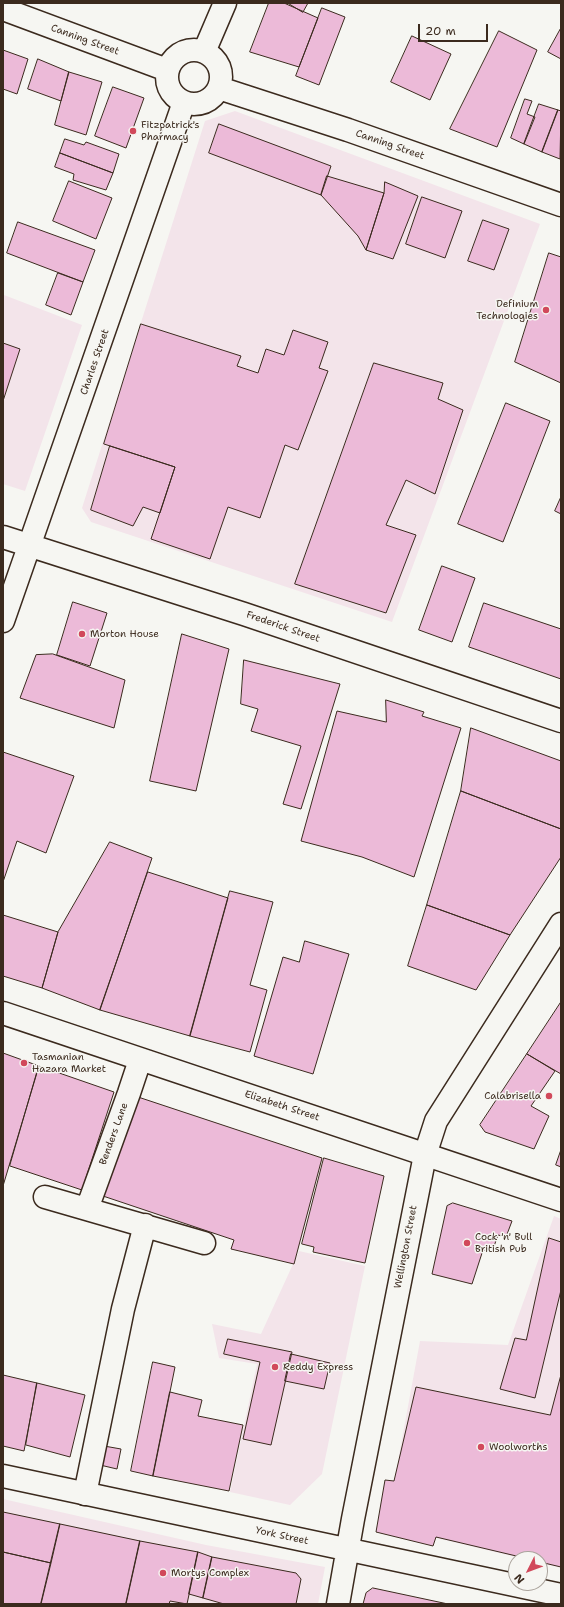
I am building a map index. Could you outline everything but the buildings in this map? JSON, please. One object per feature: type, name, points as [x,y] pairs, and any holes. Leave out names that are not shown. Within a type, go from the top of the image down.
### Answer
[{"type":"main road","points":[[204,52],[225,3]]},
{"type":"main road","name":"Canning Street","points":[[3,10],[167,70]]},
{"type":"main road","points":[[189,50],[204,52],[212,56],[219,67],[221,80],[219,88],[214,95],[200,103],[184,102],[172,93],[168,86],[167,70],[170,63],[181,52],[189,50]]},
{"type":"main road","name":"Canning Street","points":[[219,88],[348,130],[561,205]]},
{"type":"main road","name":"Charles Street","points":[[3,621],[184,102]]},
{"type":"main road","name":"Frederick Street","points":[[3,537],[244,614],[561,721]]},
{"type":"main road","name":"Wellington Street","points":[[338,1604],[425,1155],[436,1121],[561,924]]},
{"type":"main road","name":"Elizabeth Street","points":[[3,1013],[561,1200]]},
{"type":"main road","name":"Benders Lane","points":[[87,1208],[130,1093],[140,1060]]},
{"type":"main road","points":[[45,1197],[204,1243]]},
{"type":"main road","points":[[85,1494],[122,1309],[145,1225]]},
{"type":"main road","name":"York Street","points":[[3,1476],[561,1595]]},
{"type":"shaded area","points":[[235,111],[540,224],[392,622],[91,522],[82,508],[205,121]]},
{"type":"shaded area","points":[[4,295],[82,325],[25,491],[3,484]]},
{"type":"shaded area","name":"Woolworths","points":[[554,1216],[561,1219],[561,1568],[548,1565],[548,1551],[508,1551],[508,1555],[386,1526],[420,1341],[508,1345]]},
{"type":"shaded area","points":[[299,1251],[365,1266],[322,1474],[290,1505],[230,1492],[257,1364],[219,1358],[212,1324],[261,1334]]},
{"type":"shaded area","points":[[3,1499],[206,1545],[325,1567],[318,1604],[3,1604]]},
{"type":"place","name":"Fitzpatrick's Pharmacy","points":[[133,131]]},
{"type":"place","name":"Definium Technologies","points":[[546,310]]},
{"type":"place","name":"Morton House","points":[[82,634]]},
{"type":"place","name":"Tasmanian Hazara Market","points":[[24,1063]]},
{"type":"place","name":"Calabrisella","points":[[549,1096]]},
{"type":"place","name":"Cock 'n' Bull British Pub","points":[[467,1243]]},
{"type":"place","name":"Reddy Express","points":[[275,1367]]},
{"type":"place","name":"Woolworths","points":[[481,1447]]},
{"type":"place","name":"Mortys Complex","points":[[163,1573]]}]
